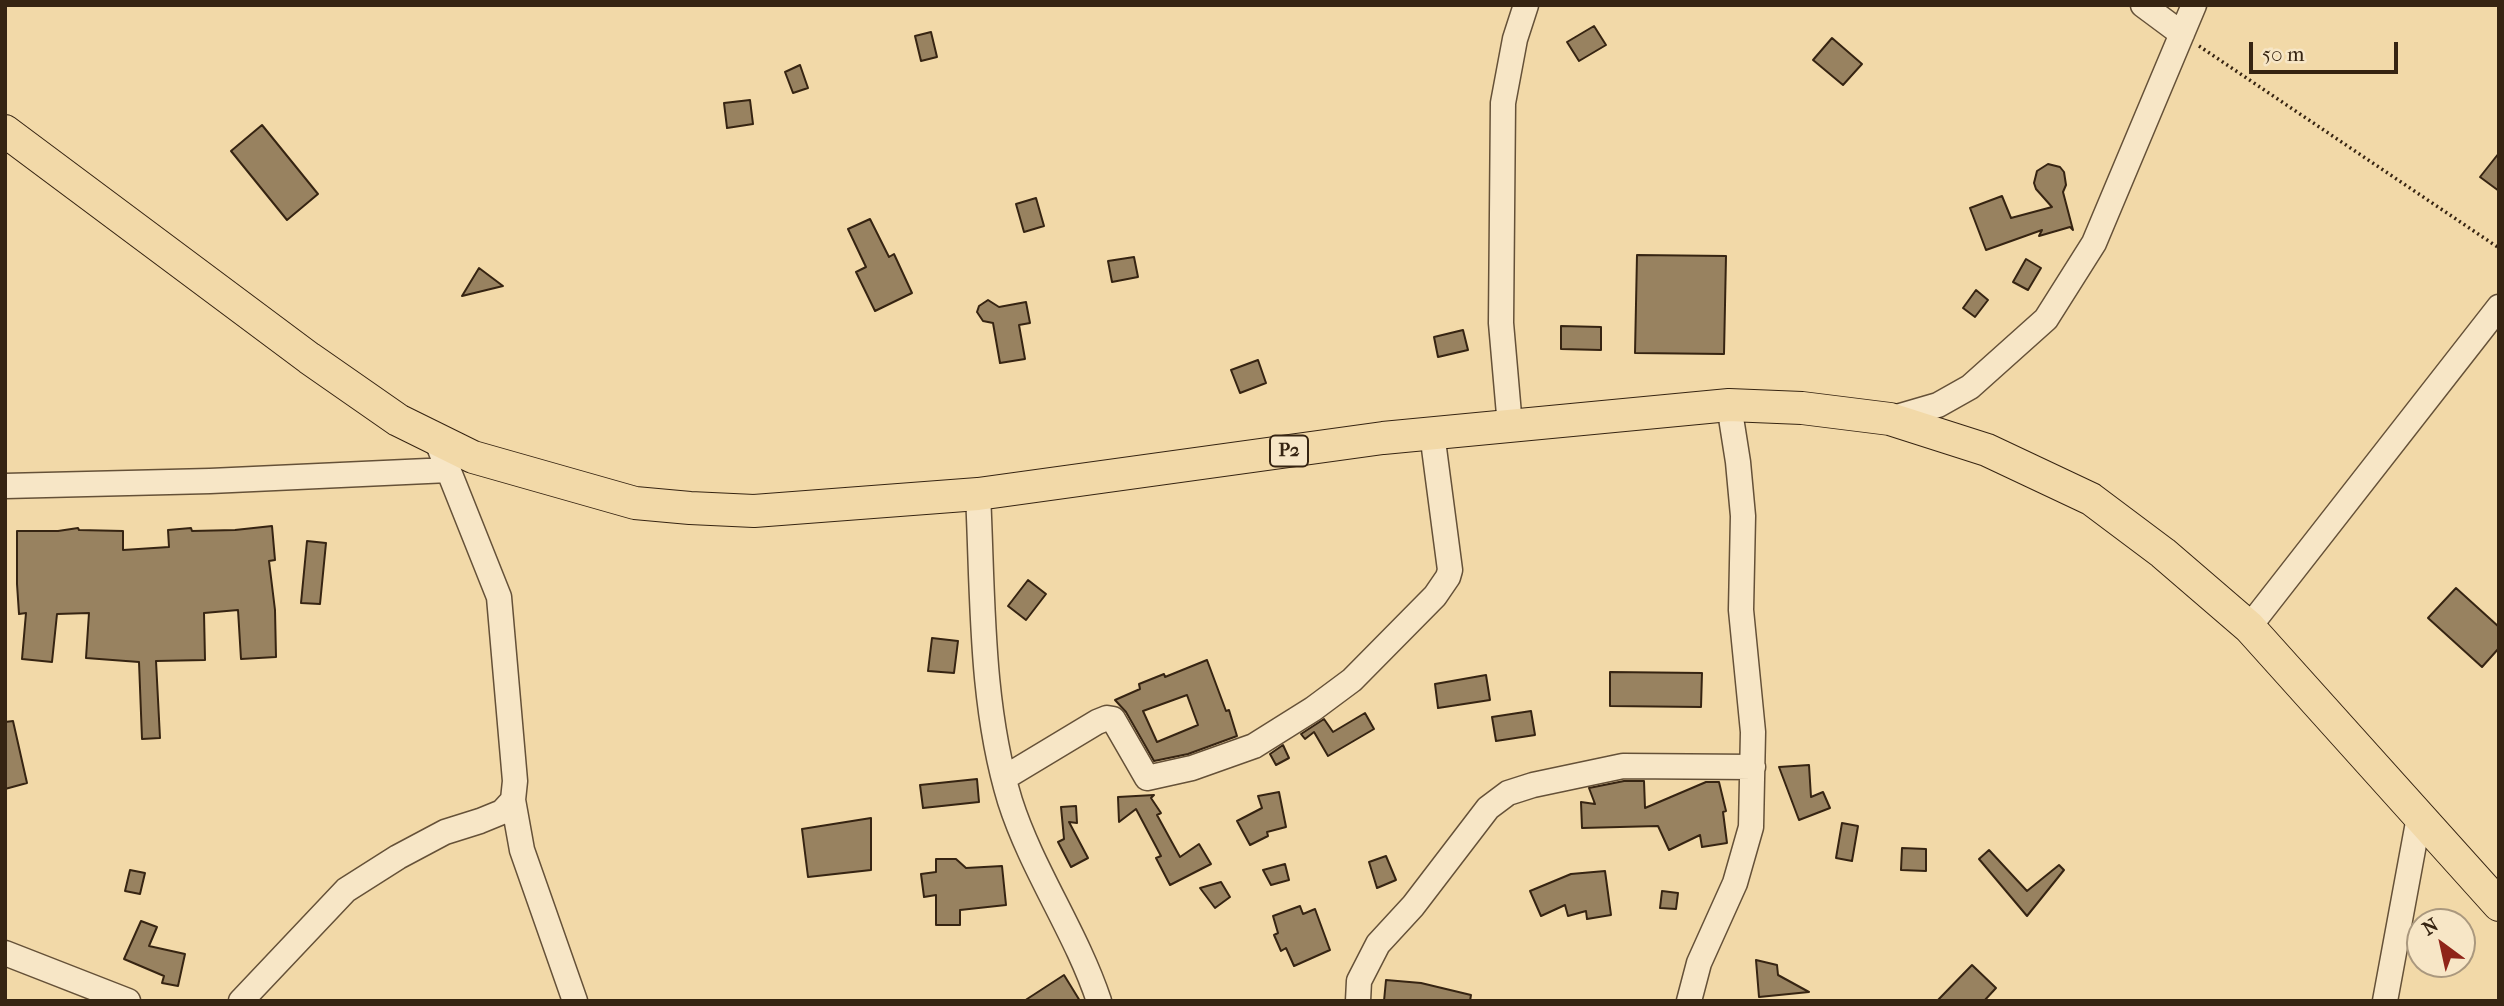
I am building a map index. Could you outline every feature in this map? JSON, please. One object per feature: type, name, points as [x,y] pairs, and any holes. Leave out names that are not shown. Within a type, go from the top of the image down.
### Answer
[{"type":"main road","name":"P2","points":[[5,131],[309,358],[398,420],[473,457],[635,503],[754,511],[978,494],[1383,438],[1729,405],[1802,408],[1890,419],[1987,450],[2091,499],[2163,553],[2249,627],[2419,817],[2495,894]]},
{"type":"street","points":[[1510,426],[1501,323],[1503,103],[1515,39],[1526,5]]},
{"type":"street","points":[[2143,5],[2182,34]]},
{"type":"street","points":[[1890,419],[1938,405],[1970,387],[2046,319],[2094,243],[2194,5]]},
{"type":"street","points":[[2249,627],[2499,307]]},
{"type":"street","points":[[1689,1001],[1699,963],[1735,883],[1751,827],[1753,732],[1741,610],[1742,516],[1738,462],[1729,405]]},
{"type":"street","points":[[1002,769],[1107,718],[1113,719],[1119,727],[1147,778],[1192,768],[1254,746],[1313,709],[1352,680],[1435,596],[1448,577],[1448,548],[1432,433]]},
{"type":"street","points":[[436,439],[499,597],[515,781],[513,800],[522,850],[575,1001]]},
{"type":"street","points":[[5,486],[210,481],[449,470]]},
{"type":"street","points":[[978,494],[990,702],[1002,769],[1011,803],[1099,1001]]},
{"type":"street","points":[[1358,1001],[1359,981],[1378,944],[1413,906],[1489,808],[1508,793],[1623,766],[1753,767]]},
{"type":"street","points":[[241,1001],[346,890],[398,857],[445,832],[502,812],[513,800]]},
{"type":"street","points":[[2385,1001],[2419,817]]},
{"type":"street","points":[[5,953],[128,1001]]},
{"type":"path","points":[[2182,34],[2499,248]]},
{"type":"building","points":[[1594,26],[1606,45],[1579,61],[1567,42]]},
{"type":"building","points":[[931,32],[937,57],[921,61],[915,36]]},
{"type":"building","points":[[1832,38],[1862,64],[1843,85],[1813,60]]},
{"type":"building","points":[[800,65],[808,88],[793,93],[785,72]]},
{"type":"building","points":[[750,100],[753,124],[727,128],[724,103]]},
{"type":"building","points":[[262,125],[318,194],[287,220],[231,151]]},
{"type":"building","points":[[2499,153],[2499,191],[2480,177]]},
{"type":"building","points":[[2048,164],[2060,167],[2064,172],[2066,185],[2063,192],[2073,230],[2070,227],[2039,236],[2042,230],[1986,250],[1970,208],[2002,196],[2011,218],[2052,207],[2034,183],[2037,171]]},
{"type":"building","points":[[1036,198],[1044,226],[1024,232],[1016,204]]},
{"type":"building","points":[[870,219],[889,257],[894,254],[912,293],[875,311],[856,272],[866,267],[848,229]]},
{"type":"building","points":[[1637,255],[1726,256],[1724,354],[1635,353]]},
{"type":"building","points":[[1134,257],[1138,277],[1112,282],[1108,261]]},
{"type":"building","points":[[2026,259],[2041,268],[2028,290],[2013,282]]},
{"type":"building","points":[[479,268],[503,286],[462,296]]},
{"type":"building","points":[[1976,290],[1988,300],[1975,317],[1963,308]]},
{"type":"building","points":[[988,300],[999,307],[1026,302],[1030,323],[1019,325],[1025,359],[1000,363],[993,323],[983,321],[977,312],[979,306]]},
{"type":"building","points":[[1561,326],[1601,327],[1601,350],[1561,349]]},
{"type":"building","points":[[1463,330],[1468,350],[1438,357],[1434,337]]},
{"type":"building","points":[[1258,360],[1266,383],[1240,393],[1231,370]]},
{"type":"building","points":[[272,526],[275,560],[269,561],[275,610],[276,657],[241,659],[238,610],[204,613],[205,660],[156,661],[160,738],[142,739],[139,662],[86,658],[89,613],[57,614],[52,662],[22,659],[26,613],[19,614],[17,531],[78,528],[123,531],[123,550],[169,547],[168,530],[235,530]]},
{"type":"building","points":[[307,541],[326,543],[320,604],[301,603]]},
{"type":"building","points":[[1028,580],[1046,594],[1026,620],[1008,606]]},
{"type":"building","points":[[2456,588],[2499,627],[2499,648],[2482,667],[2428,618]]},
{"type":"building","points":[[932,638],[958,641],[954,673],[928,671]]},
{"type":"building","points":[[1207,660],[1226,711],[1229,710],[1237,736],[1188,754],[1154,761],[1126,712],[1115,700],[1140,689],[1139,684],[1164,674],[1165,677]],"holes":[[[1187,695],[1198,725],[1157,742],[1143,711]]]},
{"type":"building","points":[[1610,672],[1702,673],[1701,707],[1610,706]]},
{"type":"building","points":[[1486,675],[1490,700],[1438,708],[1435,684]]},
{"type":"building","points":[[1531,711],[1535,735],[1496,741],[1492,717]]},
{"type":"building","points":[[1365,713],[1374,729],[1328,756],[1314,732],[1305,739],[1301,734],[1324,719],[1333,732]]},
{"type":"building","points":[[13,721],[27,783],[5,789],[5,722]]},
{"type":"building","points":[[1283,745],[1289,758],[1276,765],[1270,754]]},
{"type":"building","points":[[1809,765],[1811,797],[1823,792],[1830,808],[1799,820],[1779,767]]},
{"type":"building","points":[[977,779],[979,802],[923,808],[920,785]]},
{"type":"building","points":[[1624,781],[1644,781],[1645,808],[1706,782],[1719,782],[1726,811],[1723,812],[1727,843],[1702,847],[1700,835],[1669,850],[1658,826],[1582,828],[1581,802],[1595,804],[1589,788]]},
{"type":"building","points":[[1279,792],[1286,827],[1267,832],[1268,836],[1250,845],[1237,821],[1262,808],[1258,796]]},
{"type":"building","points":[[1154,795],[1151,798],[1161,813],[1157,815],[1180,857],[1199,844],[1211,864],[1170,885],[1156,858],[1161,856],[1136,809],[1119,822],[1118,797]]},
{"type":"building","points":[[1076,806],[1077,823],[1069,822],[1088,858],[1071,867],[1058,842],[1064,839],[1061,807]]},
{"type":"building","points":[[871,818],[871,870],[808,877],[802,829]]},
{"type":"building","points":[[1842,823],[1858,826],[1852,861],[1836,858]]},
{"type":"building","points":[[1902,848],[1926,849],[1926,871],[1901,870]]},
{"type":"building","points":[[1989,850],[2027,891],[2059,865],[2064,870],[2027,916],[1979,859]]},
{"type":"building","points":[[1386,856],[1396,880],[1377,888],[1369,862]]},
{"type":"building","points":[[936,859],[956,859],[966,868],[1002,866],[1006,905],[960,910],[960,925],[936,925],[936,895],[924,897],[921,874],[936,872]]},
{"type":"building","points":[[1285,864],[1289,880],[1271,885],[1263,870]]},
{"type":"building","points":[[130,870],[145,873],[140,894],[125,891]]},
{"type":"building","points":[[1605,871],[1611,915],[1587,919],[1586,911],[1568,916],[1565,905],[1541,916],[1530,891],[1571,874]]},
{"type":"building","points":[[1221,882],[1230,897],[1215,908],[1200,888]]},
{"type":"building","points":[[1662,891],[1678,893],[1676,909],[1660,908]]},
{"type":"building","points":[[1300,906],[1303,914],[1315,909],[1330,950],[1294,966],[1286,948],[1281,951],[1274,935],[1278,933],[1273,916]]},
{"type":"building","points":[[141,921],[157,927],[149,946],[185,954],[178,986],[162,983],[164,976],[124,959]]},
{"type":"building","points":[[1756,960],[1777,965],[1778,975],[1809,992],[1759,997]]},
{"type":"building","points":[[1972,965],[1996,988],[1984,1001],[1937,1001]]},
{"type":"building","points":[[1064,975],[1080,1001],[1024,1001]]},
{"type":"building","points":[[1386,980],[1421,983],[1471,995],[1470,1001],[1384,1001]]}]
